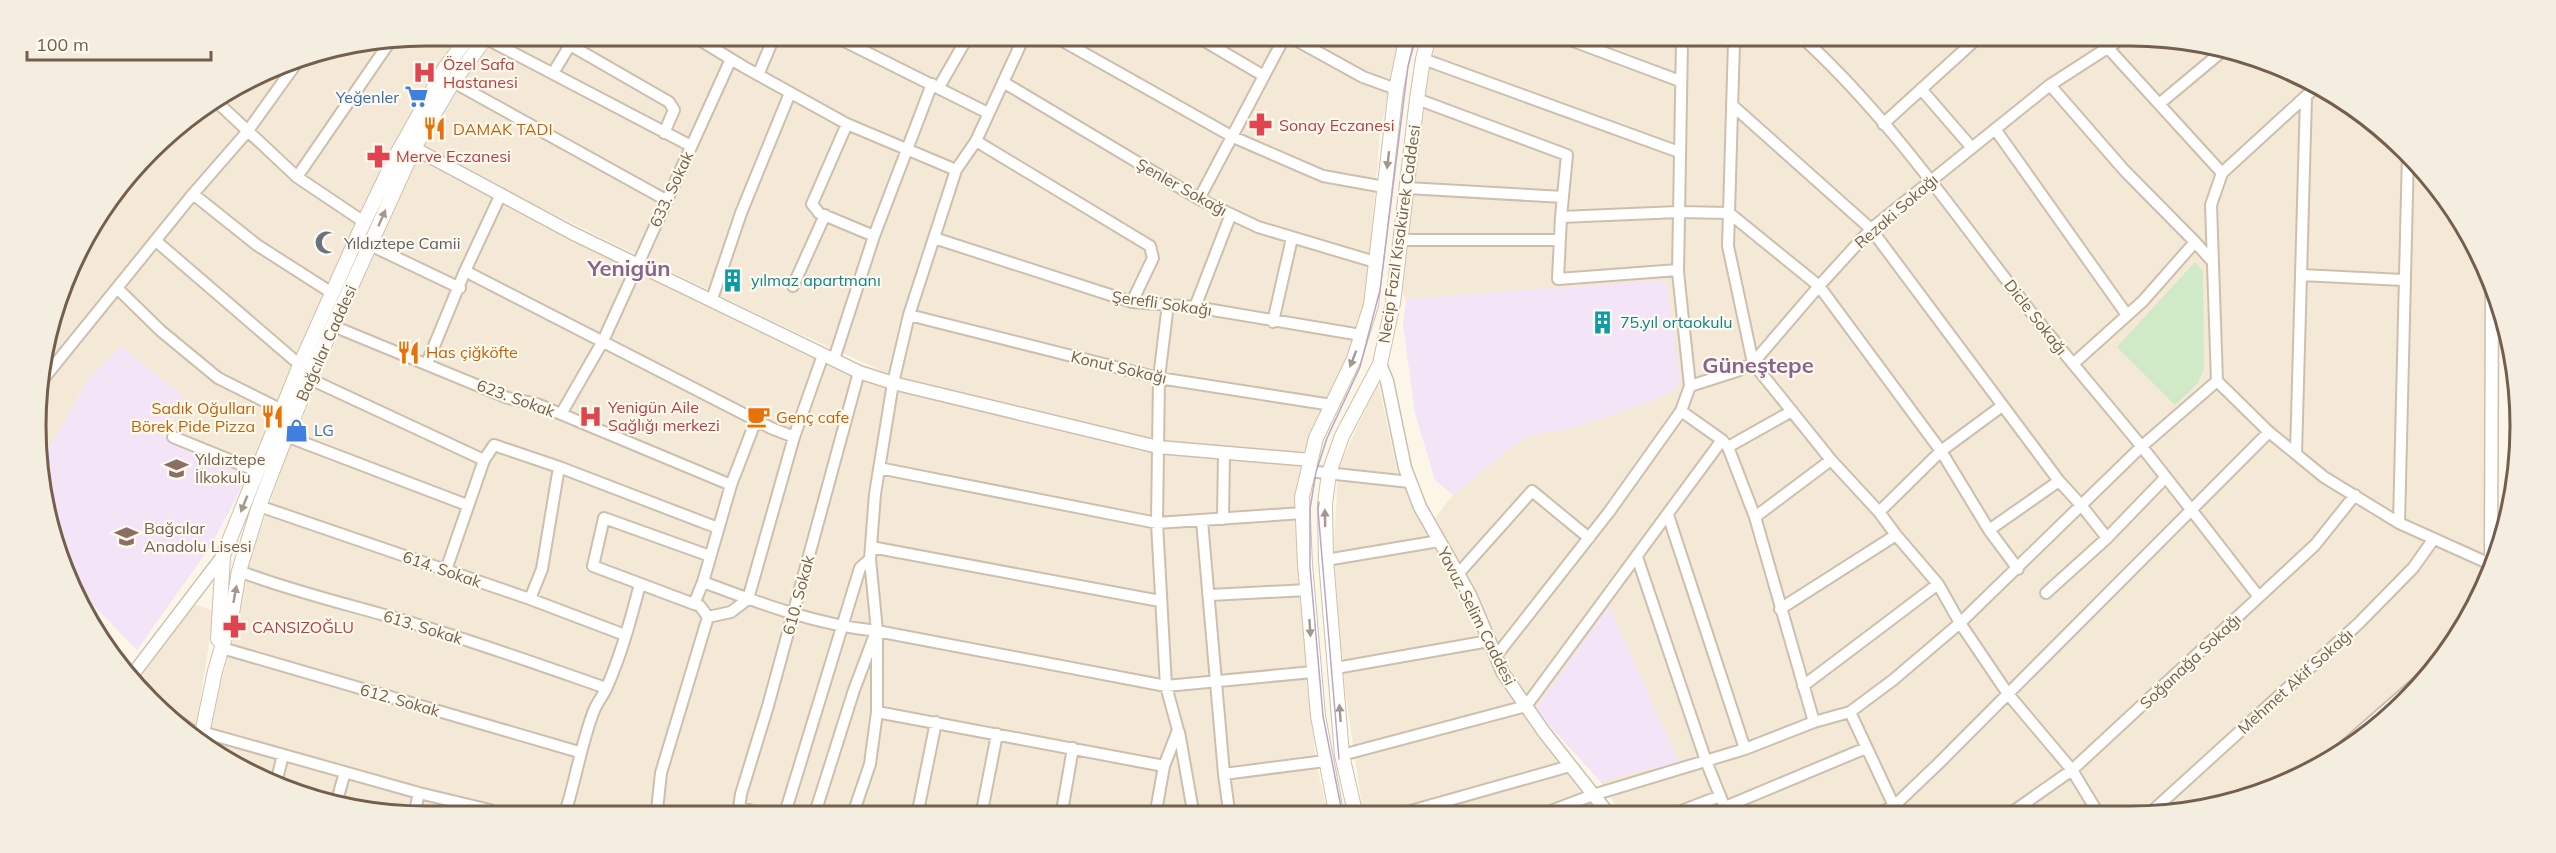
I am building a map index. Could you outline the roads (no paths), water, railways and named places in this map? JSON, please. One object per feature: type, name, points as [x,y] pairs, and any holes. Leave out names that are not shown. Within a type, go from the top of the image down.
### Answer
[{"type":"main road","name":"Bağcılar Caddesi","points":[[215,671],[223,556],[300,365],[364,222],[415,120],[458,46]]},
{"type":"main road","name":"Bağcılar Caddesi","points":[[202,733],[215,671],[232,613],[239,571],[258,506],[286,436],[414,148],[453,82],[479,46]]},
{"type":"main road","name":"Necip Fazıl Kısakürek Caddesi","points":[[1335,806],[1313,672],[1302,497],[1316,438],[1354,358],[1371,305],[1396,89],[1405,46]]},
{"type":"main road","name":"Necip Fazıl Kısakürek Caddesi","points":[[1354,806],[1342,755],[1326,560],[1325,504],[1329,473],[1342,436],[1380,364],[1393,303],[1417,99],[1426,46]]},
{"type":"street","points":[[503,46],[691,146]]},
{"type":"street","points":[[553,73],[570,46]]},
{"type":"street","points":[[581,46],[669,102],[674,110],[664,133]]},
{"type":"street","points":[[711,46],[758,75],[847,124],[956,170]]},
{"type":"street","points":[[758,75],[771,46]]},
{"type":"street","points":[[866,46],[935,86],[988,113]]},
{"type":"street","points":[[708,617],[730,612],[748,599],[794,437],[829,357],[906,149],[935,86],[962,46]]},
{"type":"street","points":[[856,806],[870,764],[877,712],[876,631],[870,547],[879,468],[893,383],[909,315],[956,170],[976,141],[1020,46]]},
{"type":"street","points":[[1071,46],[1233,137],[1323,176],[1384,187]]},
{"type":"street","points":[[1213,46],[1264,76]]},
{"type":"street","points":[[1199,199],[1280,46]]},
{"type":"street","points":[[1307,46],[1363,77],[1396,89]]},
{"type":"street","points":[[1586,46],[1680,81]]},
{"type":"street","points":[[1496,656],[1589,538],[1681,411],[1689,386],[1678,270],[1682,46]]},
{"type":"street","points":[[1734,46],[1728,246],[1753,363],[1831,460],[1879,512],[1938,584],[1960,623],[2008,694],[2072,770],[2094,806]]},
{"type":"street","name":"Dicle Sokağı","points":[[1811,46],[1838,71],[1931,180],[2073,364],[2259,597]]},
{"type":"street","points":[[1883,124],[1969,46]]},
{"type":"street","name":"Rezaki Sokağı","points":[[1689,386],[1737,371],[1753,363],[1871,229],[2050,85],[2108,46]]},
{"type":"street","points":[[2110,46],[2222,173]]},
{"type":"street","points":[[297,177],[383,49]]},
{"type":"street","points":[[2159,104],[2216,56]]},
{"type":"street","name":"633. Sokak","points":[[561,414],[603,341],[731,59]]},
{"type":"street","points":[[1423,59],[1679,152]]},
{"type":"street","points":[[51,369],[193,194],[247,132],[291,71]]},
{"type":"street","points":[[453,82],[666,200]]},
{"type":"street","name":"Şenler Sokağı","points":[[1004,82],[1199,199],[1258,227],[1375,262]]},
{"type":"street","points":[[2050,85],[2124,170],[2212,261]]},
{"type":"street","points":[[1922,88],[1972,148]]},
{"type":"street","points":[[2311,92],[2222,173],[2211,205],[2217,381],[2269,432],[2324,477],[2399,523],[2485,562]]},
{"type":"street","points":[[712,299],[741,213],[790,93]]},
{"type":"street","points":[[2296,454],[2306,97]]},
{"type":"street","points":[[1417,99],[1567,155],[1560,217],[1558,279],[1678,270]]},
{"type":"street","points":[[1732,105],[1871,229],[2059,481],[2107,538]]},
{"type":"street","points":[[222,107],[297,177],[364,222]]},
{"type":"street","points":[[847,124],[814,198],[815,209],[874,236]]},
{"type":"street","points":[[1995,129],[2127,315]]},
{"type":"street","points":[[976,141],[1150,246],[1153,258],[1132,302]]},
{"type":"street","points":[[414,148],[572,233],[859,372],[893,383],[1158,447],[1224,453],[1310,466],[1329,473],[1410,482]]},
{"type":"street","points":[[2399,523],[2407,168]]},
{"type":"street","points":[[1407,188],[1563,197]]},
{"type":"street","points":[[193,194],[257,245],[332,293]]},
{"type":"street","points":[[427,363],[460,288],[465,271],[501,194]]},
{"type":"street","points":[[1560,217],[1678,212],[1729,213],[1819,286],[1941,451],[1989,530],[2018,569]]},
{"type":"street","points":[[1195,307],[1231,214]]},
{"type":"street","points":[[793,286],[825,215]]},
{"type":"street","name":"Şerefli Sokağı","points":[[934,238],[1132,302],[1195,307],[1273,322],[1361,335]]},
{"type":"street","points":[[1273,322],[1292,238]]},
{"type":"street","points":[[1401,240],[1559,240]]},
{"type":"street","points":[[156,241],[300,365]]},
{"type":"street","points":[[2073,364],[2143,301],[2195,242]]},
{"type":"street","points":[[370,245],[460,288]]},
{"type":"street","points":[[465,271],[756,420],[794,437]]},
{"type":"street","points":[[2301,275],[2403,280]]},
{"type":"street","points":[[117,288],[161,331],[218,378],[282,410]]},
{"type":"street","points":[[1168,304],[1159,378],[1156,523],[1166,686],[1178,730],[1192,806]]},
{"type":"street","points":[[2492,313],[2492,540]]},
{"type":"street","name":"Konut Sokağı","points":[[909,315],[1159,378],[1332,405]]},
{"type":"street","name":"623. Sokak","points":[[333,326],[508,398],[537,404],[731,485]]},
{"type":"street","name":"Yavuz Selim Caddesi","points":[[1380,364],[1387,381],[1404,468],[1420,507],[1470,595],[1503,673],[1601,806]]},
{"type":"street","name":"610. Sokak","points":[[739,806],[859,372]]},
{"type":"street","points":[[310,379],[484,460]]},
{"type":"street","points":[[1564,806],[1744,749],[1814,722],[1850,712],[1893,680],[1960,623],[2141,447],[2217,381]]},
{"type":"street","points":[[1879,512],[1941,451],[2002,406]]},
{"type":"street","points":[[1681,411],[1725,443],[1755,517],[1814,722]]},
{"type":"street","points":[[1342,755],[1526,706],[1668,515],[1725,443],[1792,411]]},
{"type":"street","points":[[694,604],[703,582],[731,485],[756,420]]},
{"type":"street","points":[[1850,712],[1894,806],[2269,432]]},
{"type":"street","points":[[286,436],[467,505]]},
{"type":"street","points":[[173,437],[257,471]]},
{"type":"street","points":[[446,570],[484,460],[494,445],[559,467],[718,528]]},
{"type":"street","points":[[1223,519],[1224,453]]},
{"type":"street","points":[[1755,517],[1831,460]]},
{"type":"street","points":[[530,599],[542,569],[559,467]]},
{"type":"street","points":[[879,468],[1156,523],[1303,513]]},
{"type":"street","points":[[2046,593],[2107,538],[2165,478]]},
{"type":"street","points":[[1989,530],[2059,481]]},
{"type":"street","points":[[1458,574],[1532,491],[1589,538]]},
{"type":"street","name":"Soğanağa Sokağı","points":[[2021,806],[2072,770],[2315,545],[2355,495]]},
{"type":"street","name":"614. Sokak","points":[[258,506],[530,599],[625,635]]},
{"type":"street","points":[[1668,515],[1744,749]]},
{"type":"street","points":[[708,617],[700,606],[593,566],[604,518],[710,556]]},
{"type":"street","points":[[1202,521],[1228,806]]},
{"type":"street","points":[[1780,609],[1896,535]]},
{"type":"street","name":"Mehmet Akif Sokağı","points":[[2158,805],[2358,624],[2413,568],[2433,540]]},
{"type":"street","points":[[1326,560],[1439,541]]},
{"type":"street","points":[[870,547],[1160,601]]},
{"type":"street","points":[[136,671],[223,556]]},
{"type":"street","points":[[1637,557],[1706,761],[1724,805],[1866,748]]},
{"type":"street","points":[[787,806],[860,568],[870,559]]},
{"type":"street","name":"613. Sokak","points":[[239,571],[280,587],[306,591],[442,632],[606,688]]},
{"type":"street","points":[[703,582],[748,599],[842,627],[876,631],[1166,686],[1313,672]]},
{"type":"street","points":[[567,806],[579,752],[594,710],[606,688],[630,627],[640,584]]},
{"type":"street","points":[[1803,686],[1938,584]]},
{"type":"street","points":[[1210,595],[1307,590]]},
{"type":"street","points":[[657,806],[661,773],[708,617]]},
{"type":"street","points":[[817,806],[854,690],[876,631]]},
{"type":"street","points":[[1336,668],[1490,641]]},
{"type":"street","name":"612. Sokak","points":[[222,648],[579,752]]},
{"type":"street","points":[[877,712],[1164,766]]},
{"type":"street","points":[[919,806],[936,722]]},
{"type":"street","points":[[1157,806],[1164,766],[1178,730]]},
{"type":"street","points":[[983,806],[997,734]]},
{"type":"street","points":[[211,739],[283,755],[473,806]]},
{"type":"street","points":[[1063,806],[1073,748]]},
{"type":"street","points":[[278,776],[283,755]]},
{"type":"street","points":[[1224,774],[1326,761]]},
{"type":"street","points":[[1428,806],[1570,766]]},
{"type":"street","points":[[338,796],[345,772]]},
{"type":"street","points":[[415,806],[419,793]]},
{"type":"tram line","points":[[1341,806],[1323,716],[1310,567],[1310,509],[1316,472],[1327,438],[1360,367],[1380,290],[1408,66],[1413,46]]},
{"type":"tram line","points":[[1319,502],[1339,759]]},
{"type":"place","name":"Özel Safa Hastanesi","points":[[425,73]]},
{"type":"place","name":"Yeğenler","points":[[417,97]]},
{"type":"place","name":"Sonay Eczanesi","points":[[1261,125]]},
{"type":"place","name":"DAMAK TADI","points":[[435,129]]},
{"type":"place","name":"Merve Eczanesi","points":[[378,156]]},
{"type":"place","name":"Yıldıztepe Camii","points":[[326,243]]},
{"type":"place","name":"yılmaz apartmanı","points":[[733,280]]},
{"type":"place","name":"75.yıl ortaokulu","points":[[1602,322]]},
{"type":"place","name":"Has çiğköfte","points":[[408,352]]},
{"type":"place","name":"Yenigün Aile Sağlığı merkezi","points":[[590,416]]},
{"type":"place","name":"Sadık Oğulları Börek Pide Pizza","points":[[273,417]]},
{"type":"place","name":"Genç cafe","points":[[758,417]]},
{"type":"place","name":"LG","points":[[296,430]]},
{"type":"place","name":"Yıldıztepe İlkokulu","points":[[177,468]]},
{"type":"place","name":"Bağcılar Anadolu Lisesi","points":[[126,537]]},
{"type":"place","name":"CANSIZOĞLU","points":[[234,627]]},
{"type":"district","name":"Yenigün","points":[[629,268]]},
{"type":"district","name":"Güneştepe","points":[[1758,365]]}]
